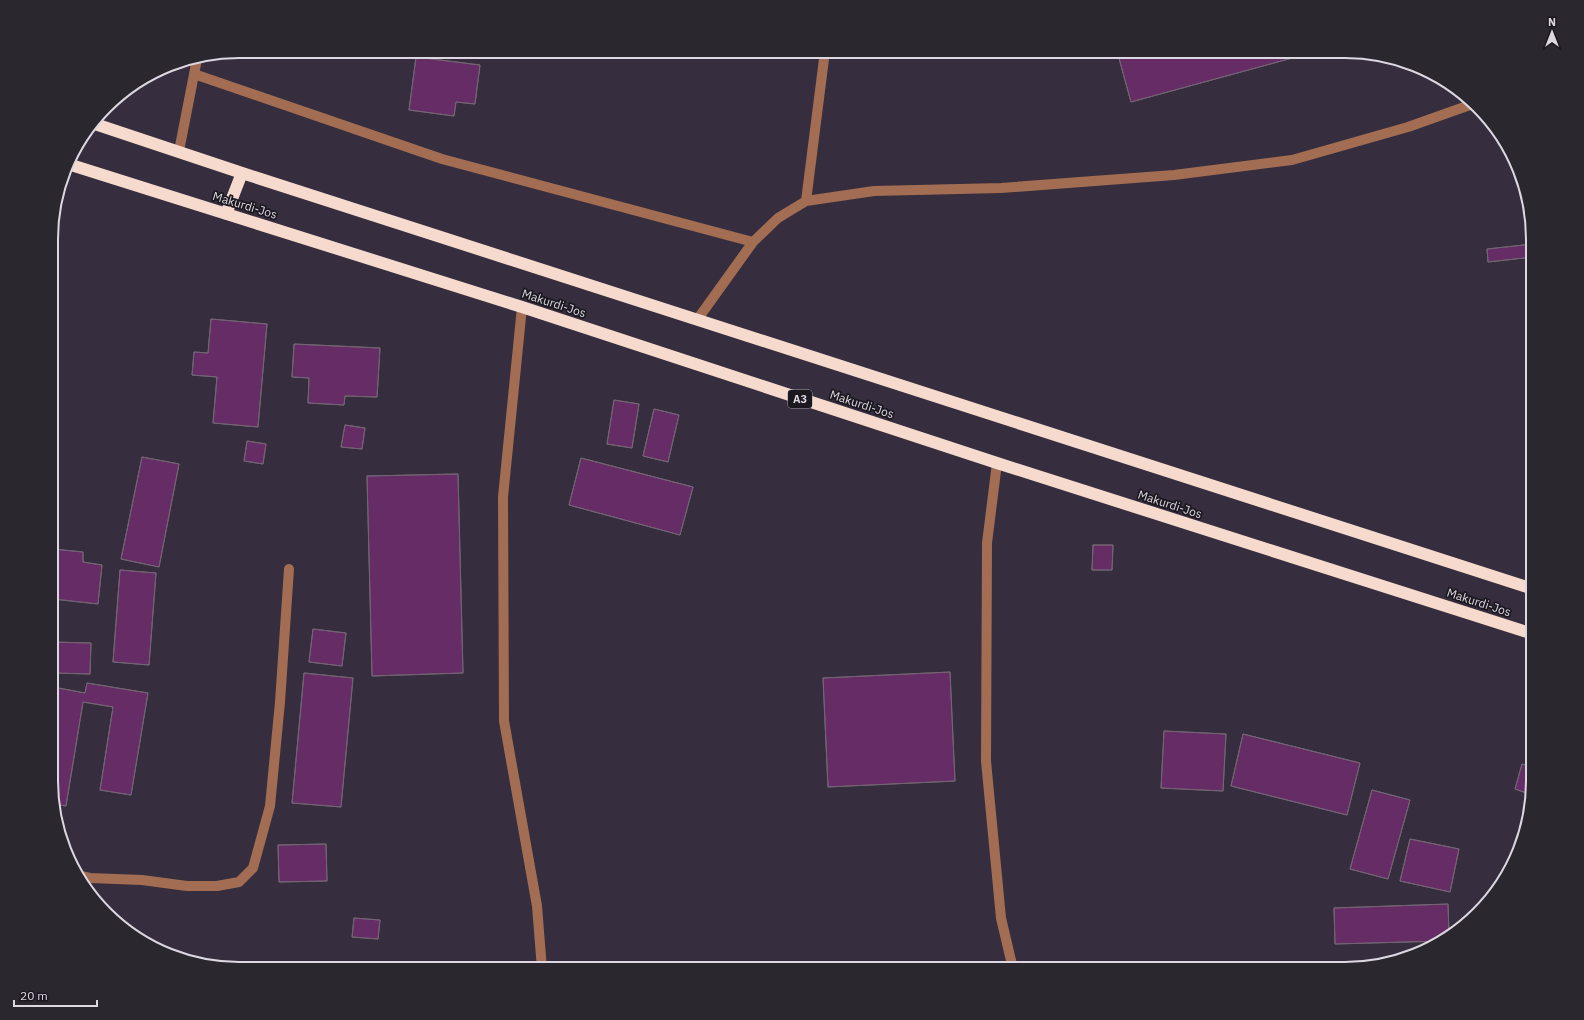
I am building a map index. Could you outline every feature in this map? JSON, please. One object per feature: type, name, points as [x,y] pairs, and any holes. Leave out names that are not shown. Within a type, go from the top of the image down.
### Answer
[{"type":"highway","points":[[98,125],[180,151],[242,173],[1526,587]]},
{"type":"highway","name":"Makurdi-Jos","points":[[74,166],[522,307],[997,463],[1526,632]]},
{"type":"highway","points":[[226,214],[242,173]]},
{"type":"street","points":[[806,201],[824,58]]},
{"type":"street","points":[[180,151],[196,63]]},
{"type":"street","points":[[194,74],[442,159],[753,242]]},
{"type":"street","points":[[697,320],[753,242],[778,218],[806,201],[874,191],[1001,188],[1174,175],[1292,160],[1408,127],[1467,105]]},
{"type":"street","points":[[522,307],[503,497],[504,721],[537,906],[541,962]]},
{"type":"street","points":[[997,463],[987,543],[986,761],[1001,918],[1011,962]]},
{"type":"street","points":[[85,877],[142,880],[187,886],[217,886],[239,882],[253,868],[270,806],[280,702],[289,569]]},
{"type":"building","points":[[416,58],[480,65],[475,104],[456,102],[454,116],[409,110]]},
{"type":"building","points":[[416,58],[480,65],[475,104],[456,102],[454,116],[409,110]]},
{"type":"building","points":[[1119,58],[1292,58],[1131,102]]},
{"type":"building","points":[[1119,58],[1292,58],[1131,102]]},
{"type":"building","points":[[1526,245],[1526,258],[1488,262],[1487,249]]},
{"type":"building","points":[[1526,245],[1526,258],[1488,262],[1487,249]]},
{"type":"building","points":[[211,319],[267,324],[258,427],[213,423],[217,377],[192,375],[194,352],[208,353]]},
{"type":"building","points":[[211,319],[267,324],[258,427],[213,423],[217,377],[192,375],[194,352],[208,353]]},
{"type":"building","points":[[294,344],[380,348],[377,397],[345,396],[344,405],[308,403],[309,378],[292,377]]},
{"type":"building","points":[[294,344],[380,348],[377,397],[345,396],[344,405],[308,403],[309,378],[292,377]]},
{"type":"building","points":[[614,400],[639,404],[632,448],[607,444]]},
{"type":"building","points":[[614,400],[639,404],[632,448],[607,444]]},
{"type":"building","points":[[654,409],[679,415],[668,462],[643,456]]},
{"type":"building","points":[[654,409],[679,415],[668,462],[643,456]]},
{"type":"building","points":[[345,425],[365,428],[362,449],[341,447]]},
{"type":"building","points":[[345,425],[365,428],[362,449],[341,447]]},
{"type":"building","points":[[247,441],[266,444],[263,464],[244,461]]},
{"type":"building","points":[[247,441],[266,444],[263,464],[244,461]]},
{"type":"building","points":[[142,457],[179,464],[159,567],[121,559]]},
{"type":"building","points":[[142,457],[179,464],[159,567],[121,559]]},
{"type":"building","points":[[581,458],[693,487],[680,535],[569,505]]},
{"type":"building","points":[[581,458],[693,487],[680,535],[569,505]]},
{"type":"building","points":[[458,474],[463,673],[372,676],[367,476]]},
{"type":"building","points":[[458,474],[463,673],[372,676],[367,476]]},
{"type":"building","points":[[1093,545],[1113,545],[1112,570],[1092,570]]},
{"type":"building","points":[[1093,545],[1113,545],[1112,570],[1092,570]]},
{"type":"building","points":[[58,550],[83,552],[83,562],[102,565],[98,604],[58,600]]},
{"type":"building","points":[[58,550],[83,552],[83,562],[102,565],[98,604],[58,600]]},
{"type":"building","points":[[120,570],[156,573],[149,665],[113,662]]},
{"type":"building","points":[[120,570],[156,573],[149,665],[113,662]]},
{"type":"building","points":[[313,629],[346,633],[342,666],[309,662]]},
{"type":"building","points":[[313,629],[346,633],[342,666],[309,662]]},
{"type":"building","points":[[58,642],[91,643],[90,674],[58,673]]},
{"type":"building","points":[[58,642],[91,643],[90,674],[58,673]]},
{"type":"building","points":[[950,672],[955,781],[828,787],[823,678]]},
{"type":"building","points":[[950,672],[955,781],[828,787],[823,678]]},
{"type":"building","points":[[304,673],[353,678],[341,807],[292,803]]},
{"type":"building","points":[[304,673],[353,678],[341,807],[292,803]]},
{"type":"building","points":[[87,683],[148,693],[131,795],[100,790],[113,707],[83,702],[66,806],[60,805],[58,793],[58,688],[85,693]]},
{"type":"building","points":[[87,683],[148,693],[131,795],[100,790],[113,707],[83,702],[66,806],[60,805],[58,793],[58,688],[85,693]]},
{"type":"building","points":[[1164,731],[1226,734],[1223,791],[1161,788]]},
{"type":"building","points":[[1164,731],[1226,734],[1223,791],[1161,788]]},
{"type":"building","points":[[1243,734],[1360,763],[1347,815],[1231,786]]},
{"type":"building","points":[[1243,734],[1360,763],[1347,815],[1231,786]]},
{"type":"building","points":[[1522,764],[1526,765],[1526,793],[1515,789]]},
{"type":"building","points":[[1522,764],[1526,765],[1526,793],[1515,789]]},
{"type":"building","points":[[1372,790],[1410,800],[1388,879],[1350,869]]},
{"type":"building","points":[[1372,790],[1410,800],[1388,879],[1350,869]]},
{"type":"building","points":[[1410,839],[1459,849],[1450,892],[1400,881]]},
{"type":"building","points":[[1410,839],[1459,849],[1450,892],[1400,881]]},
{"type":"building","points":[[326,844],[327,881],[279,882],[278,845]]},
{"type":"building","points":[[326,844],[327,881],[279,882],[278,845]]},
{"type":"building","points":[[1448,904],[1449,930],[1429,941],[1335,944],[1334,908]]},
{"type":"building","points":[[1448,904],[1449,930],[1429,941],[1335,944],[1334,908]]},
{"type":"building","points":[[354,918],[380,920],[378,939],[352,937]]},
{"type":"building","points":[[354,918],[380,920],[378,939],[352,937]]}]
